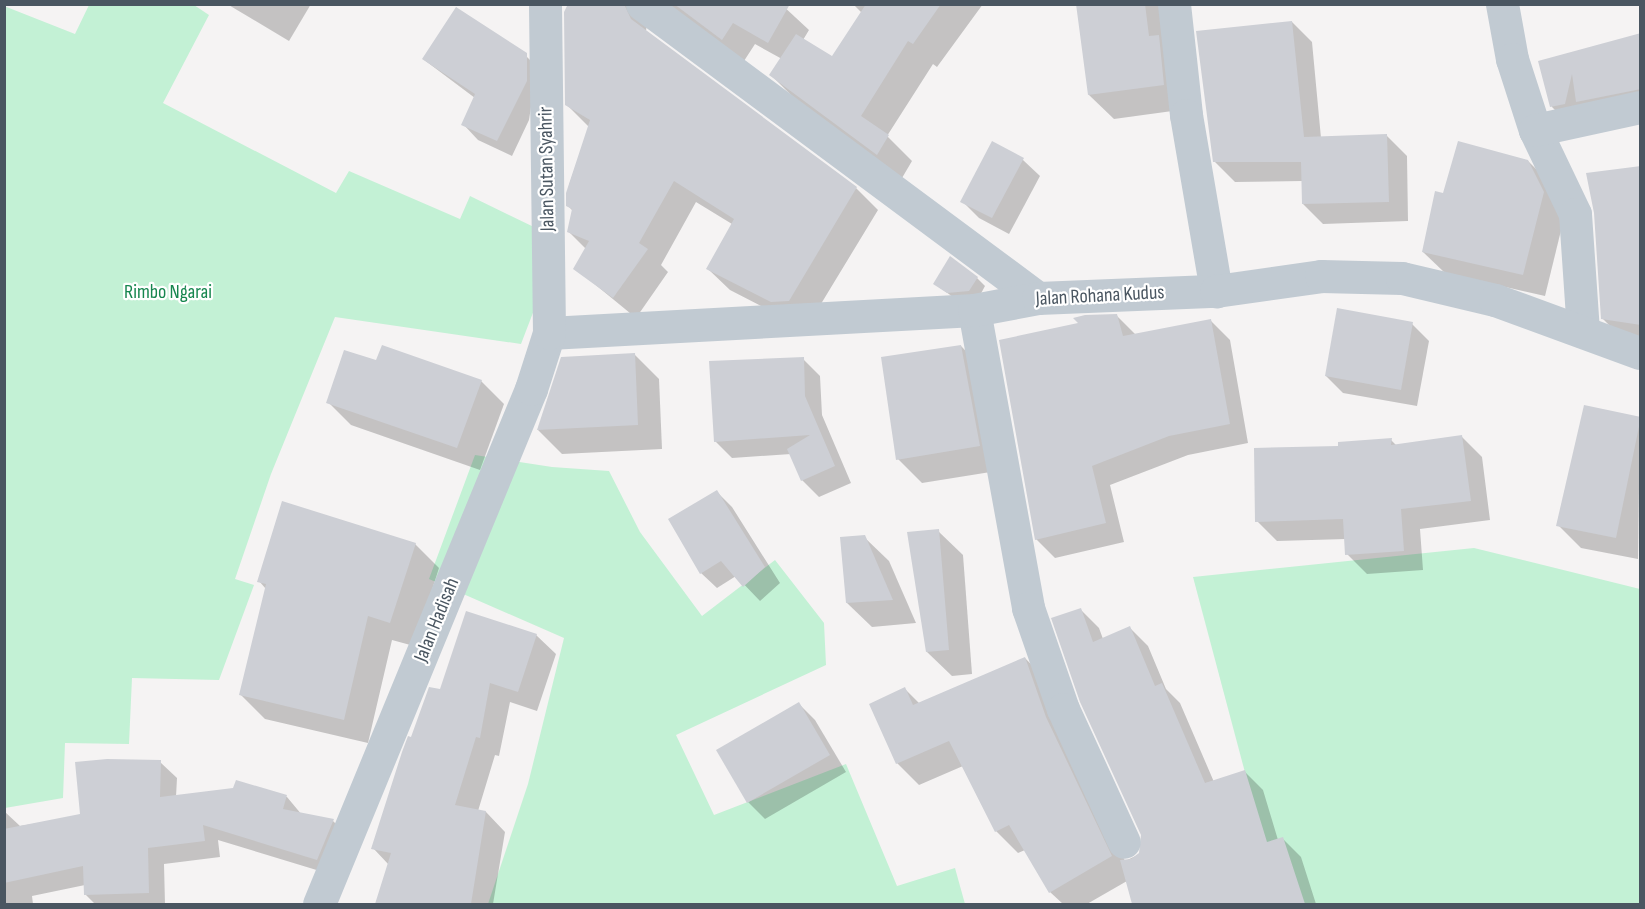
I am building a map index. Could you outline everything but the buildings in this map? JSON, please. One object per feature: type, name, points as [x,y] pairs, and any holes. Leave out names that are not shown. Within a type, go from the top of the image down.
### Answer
[{"type":"street","name":"Jalan Sutan Syahrir","points":[[545,4],[549,333]]},
{"type":"street","points":[[642,4],[1038,298]]},
{"type":"street","points":[[1174,4],[1186,114],[1216,291]]},
{"type":"street","points":[[1502,4],[1512,59],[1535,130],[1575,214],[1583,332]]},
{"type":"street","points":[[1535,130],[1641,106]]},
{"type":"street","name":"Jalan Rohana Kudus","points":[[549,333],[974,310],[1038,298],[1216,291],[1321,276],[1402,278],[1495,300],[1641,353]]},
{"type":"street","points":[[974,310],[1028,608],[1063,709],[1124,842]]},
{"type":"street","name":"Jalan Hadisah","points":[[320,904],[531,389],[549,333]]},
{"type":"green space","name":"Rimbo Ngarai","points":[[89,5],[194,5],[209,15],[163,103],[336,193],[349,171],[460,219],[470,196],[538,229],[539,297],[521,344],[335,317],[271,474],[235,579],[254,585],[219,680],[132,678],[129,744],[65,743],[63,798],[5,808],[4,6],[75,34]]},
{"type":"green space","points":[[475,455],[552,467],[609,471],[640,532],[702,616],[775,560],[824,623],[826,665],[676,735],[714,815],[846,764],[897,886],[955,868],[965,904],[488,904],[528,784],[564,638],[429,579]]},
{"type":"green space","points":[[1474,548],[1640,589],[1640,904],[1280,904],[1193,577]]}]
